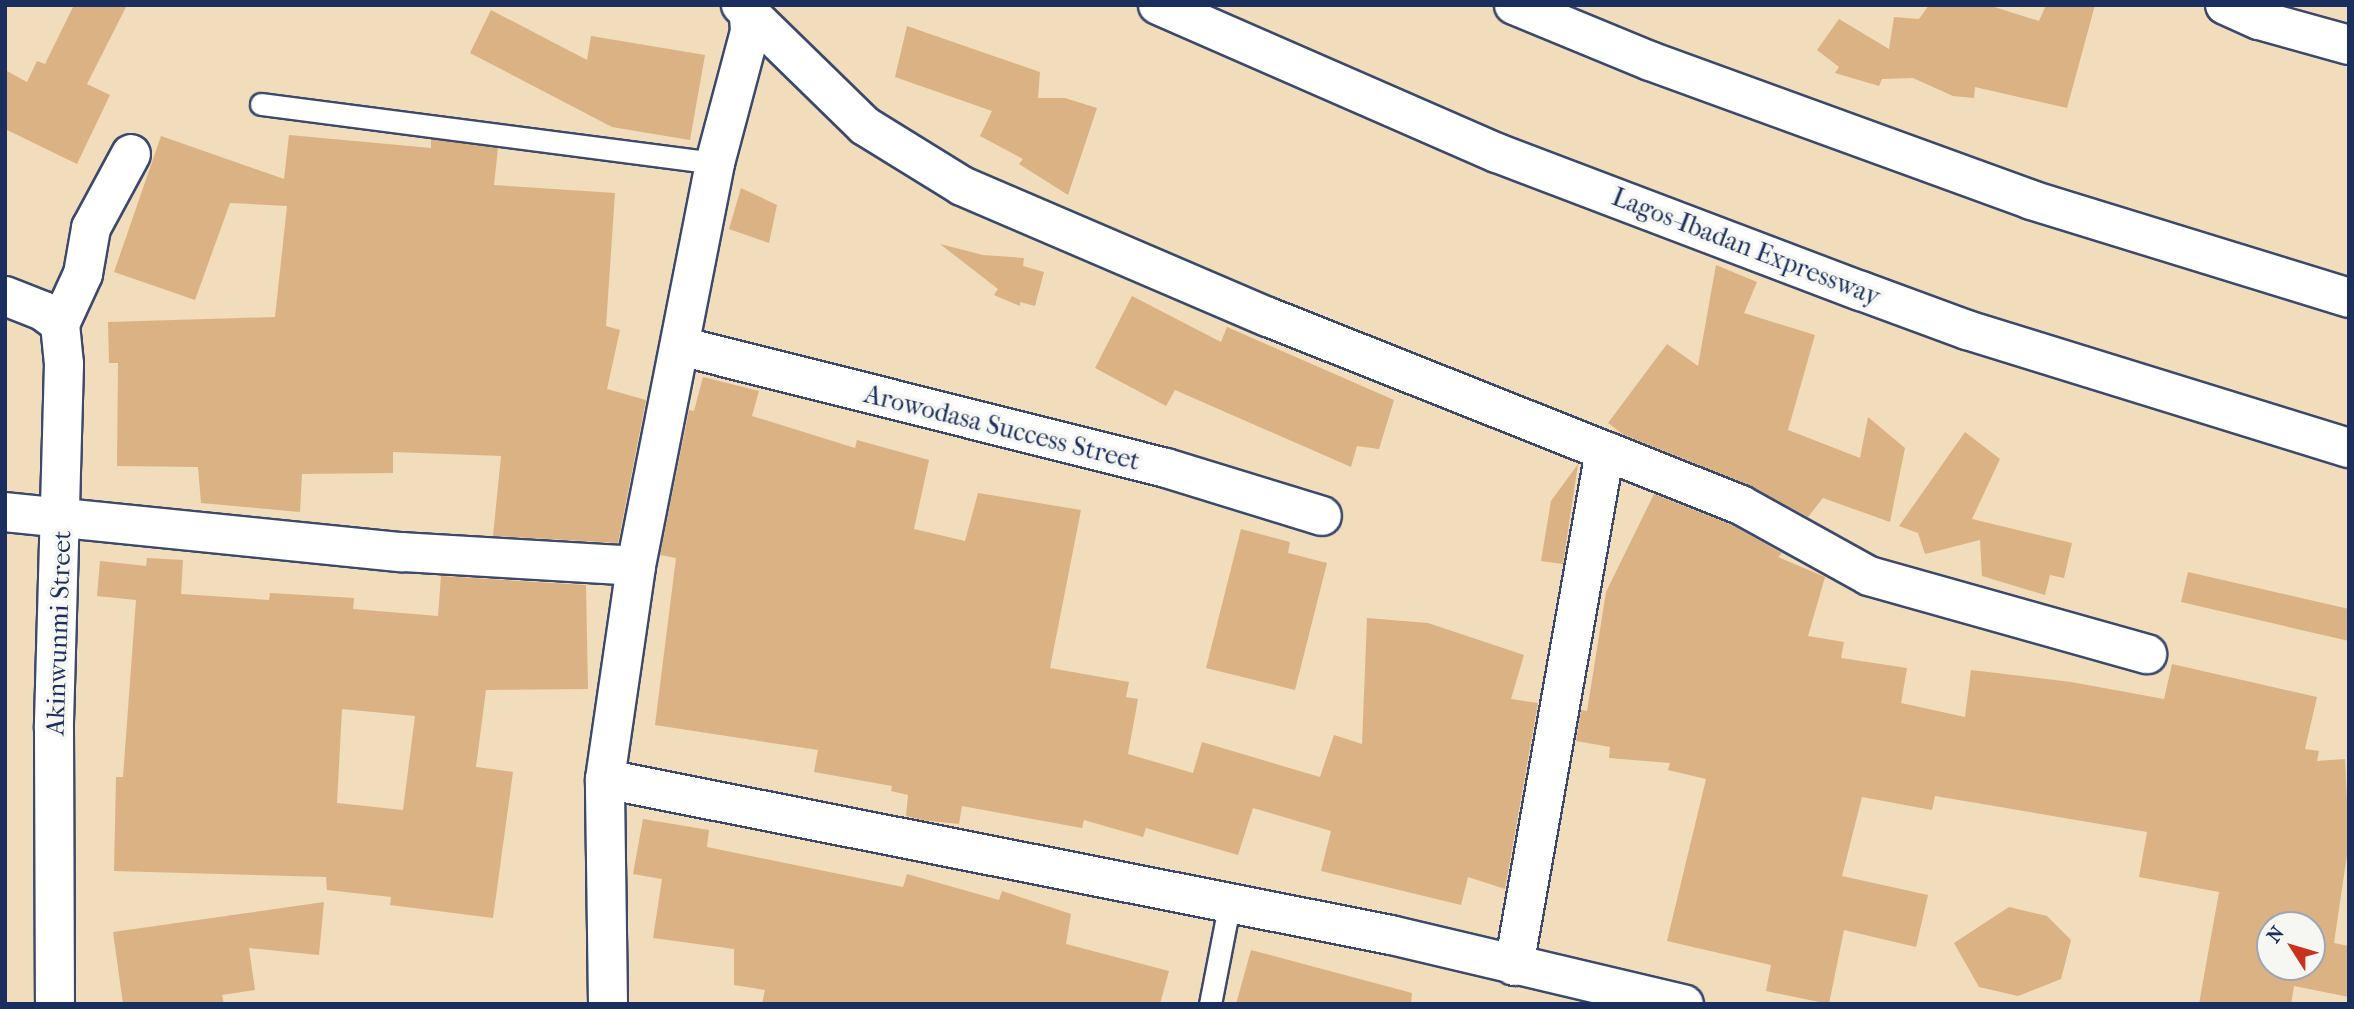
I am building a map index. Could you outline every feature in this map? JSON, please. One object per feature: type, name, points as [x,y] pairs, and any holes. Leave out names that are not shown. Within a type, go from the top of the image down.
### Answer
[{"type":"main road","name":"Lagos-Ibadan Expressway","points":[[1158,5],[1497,153],[1967,330],[2349,448]]},
{"type":"main road","points":[[1514,5],[1650,61],[2031,200],[2349,298]]},
{"type":"main road","points":[[2225,5],[2259,20],[2349,45]]},
{"type":"main road","points":[[608,1004],[605,779],[636,566],[715,163],[750,31],[745,11]]},
{"type":"main road","points":[[745,11],[865,126],[961,186],[1268,317],[1741,505],[1869,576],[2147,654]]},
{"type":"main road","points":[[5,296],[43,311],[60,324],[83,274],[90,228],[131,154]]},
{"type":"main road","name":"Akinwunmi Street","points":[[55,1004],[54,729],[63,518],[60,324]]},
{"type":"main road","name":"Arowodasa Success Street","points":[[680,346],[1166,468],[1322,516]]},
{"type":"main road","points":[[1514,966],[1605,451]]},
{"type":"main road","points":[[5,512],[402,552],[636,566]]},
{"type":"main road","points":[[605,779],[1229,906],[1391,936],[1684,1004]]},
{"type":"lane","points":[[261,104],[715,163]]},
{"type":"lane","points":[[1210,1004],[1229,906]]},
{"type":"building","points":[[74,5],[127,5],[87,84],[110,95],[77,164],[5,129],[5,70],[27,82],[37,61],[45,64]]},
{"type":"building","points":[[1929,5],[1988,5],[2039,21],[2046,5],[2095,5],[2067,108],[1975,87],[1974,98],[1953,96],[1913,78],[1882,79],[1879,86],[1835,73],[1839,67],[1817,50],[1839,19],[1889,49],[1894,17],[1919,19]]},
{"type":"building","points":[[491,10],[587,60],[591,36],[705,55],[690,140],[612,127],[470,53]]},
{"type":"building","points":[[907,26],[1040,72],[1038,98],[1065,98],[1097,108],[1068,195],[1019,164],[1023,159],[980,136],[992,111],[895,77]]},
{"type":"building","points":[[289,135],[431,148],[431,139],[498,148],[494,185],[615,193],[606,326],[620,330],[607,389],[646,400],[618,543],[493,536],[501,456],[393,452],[393,473],[302,474],[300,512],[201,503],[198,467],[117,466],[118,363],[109,363],[108,322],[275,317],[287,206],[230,203],[195,300],[114,272],[161,136],[284,179]]},
{"type":"building","points":[[741,188],[777,205],[769,243],[729,229]]},
{"type":"building","points":[[940,244],[983,255],[1024,258],[1023,266],[1044,272],[1035,306],[1020,302],[1020,306],[994,295],[998,289]]},
{"type":"building","points":[[1716,265],[1757,282],[1744,313],[1815,335],[1788,430],[1860,458],[1868,417],[1905,448],[1890,522],[1823,498],[1808,517],[1749,485],[1624,435],[1608,423],[1667,344],[1698,366]]},
{"type":"building","points":[[1132,296],[1221,342],[1227,327],[1394,400],[1379,449],[1357,446],[1351,467],[1175,390],[1166,406],[1095,368]]},
{"type":"building","points":[[703,377],[759,391],[752,416],[855,448],[857,440],[929,460],[914,529],[965,541],[978,493],[1081,510],[1050,668],[1129,682],[1126,697],[1138,699],[1128,754],[1193,773],[1202,742],[1320,777],[1334,735],[1362,744],[1367,618],[1428,623],[1524,655],[1511,699],[1538,703],[1505,889],[1468,877],[1461,905],[1321,871],[1331,831],[1253,808],[1238,855],[1146,828],[1143,837],[1084,820],[1082,828],[962,806],[959,824],[922,820],[906,816],[908,795],[891,791],[892,786],[814,772],[818,750],[655,725],[676,558],[660,555],[689,410],[694,411]]},
{"type":"building","points":[[1965,432],[2000,459],[1972,519],[2072,543],[2064,578],[2050,575],[2045,595],[1982,576],[1980,540],[1925,554],[1918,533],[1899,526]]},
{"type":"building","points":[[1578,464],[1563,564],[1541,561],[1551,501]]},
{"type":"building","points":[[1654,494],[1732,525],[1782,553],[1778,557],[1825,577],[1808,636],[1844,642],[1841,658],[1907,668],[1901,703],[1965,717],[1971,670],[2071,682],[2164,699],[2172,664],[2317,697],[2305,749],[2319,751],[2317,761],[2345,759],[2349,841],[2334,943],[2349,946],[2349,997],[2294,986],[2291,1004],[2199,1004],[2219,892],[2139,877],[2147,832],[1935,796],[1932,810],[1862,797],[1842,876],[1928,895],[1916,947],[1844,930],[1829,1004],[1766,991],[1771,965],[1667,941],[1706,779],[1668,770],[1670,763],[1609,758],[1610,747],[1576,741],[1581,710],[1587,711],[1606,592]]},
{"type":"building","points":[[1241,529],[1290,542],[1288,553],[1327,563],[1295,690],[1206,668]]},
{"type":"building","points":[[147,558],[183,560],[181,594],[269,600],[270,593],[354,598],[353,609],[438,616],[441,576],[586,585],[588,689],[486,690],[476,767],[513,772],[493,918],[390,905],[391,897],[327,890],[326,877],[114,871],[116,777],[123,777],[136,600],[97,596],[100,561],[146,566]],"holes":[[[342,709],[415,716],[403,810],[337,803]]]},
{"type":"building","points":[[2188,572],[2349,609],[2349,641],[2181,602]]},
{"type":"building","points":[[643,819],[709,830],[707,847],[903,887],[907,874],[999,900],[1002,891],[1071,914],[1066,944],[1169,971],[1160,1004],[762,1004],[765,990],[734,985],[734,949],[653,938],[662,879],[633,874]]},
{"type":"building","points":[[324,902],[319,955],[249,948],[255,990],[222,995],[224,1004],[123,1004],[113,932]]},
{"type":"building","points":[[2009,907],[2047,916],[2071,940],[2061,979],[2018,996],[1979,987],[1954,943]]},
{"type":"building","points":[[1251,950],[1412,993],[1411,1004],[1236,1004]]}]
